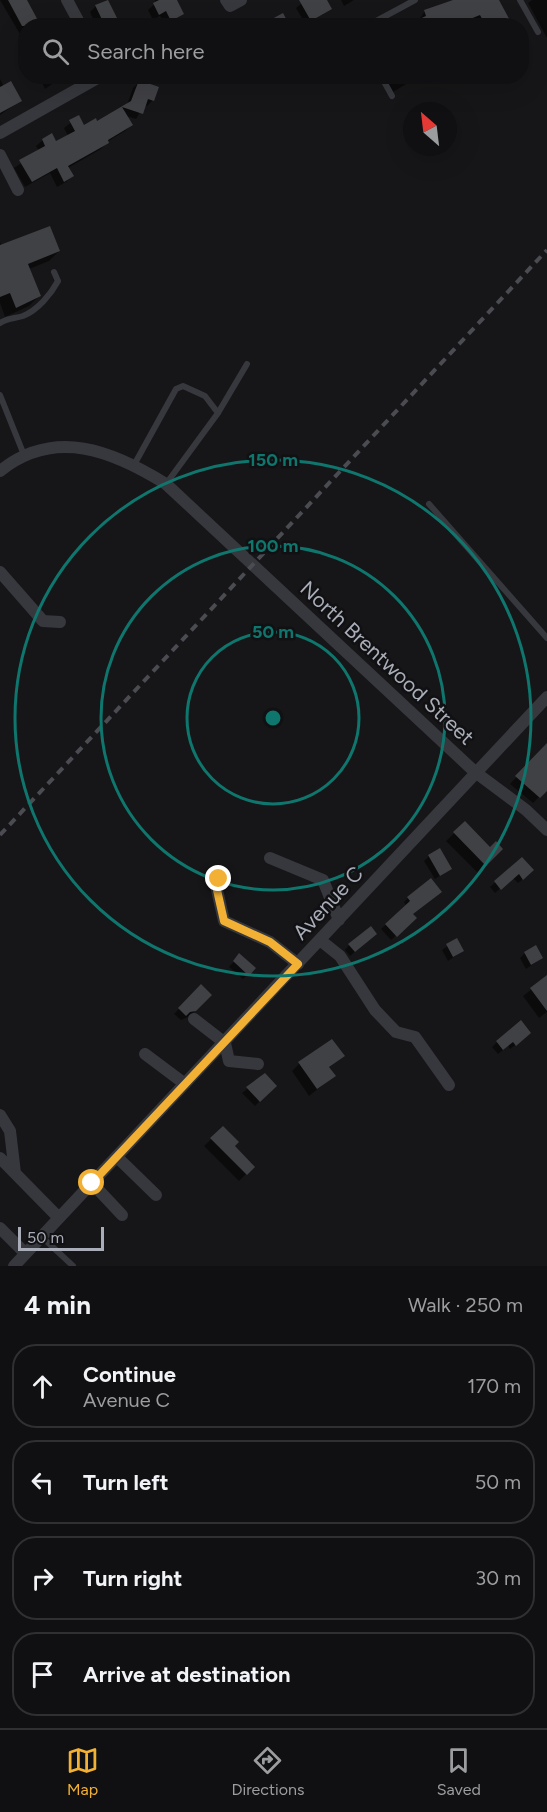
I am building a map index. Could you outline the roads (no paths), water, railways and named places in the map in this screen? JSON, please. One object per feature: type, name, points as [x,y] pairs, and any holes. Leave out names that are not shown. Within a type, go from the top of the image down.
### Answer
[{"type":"street","points":[[67,0],[77,18]]},
{"type":"street","points":[[226,0],[230,6],[241,0]]},
{"type":"street","points":[[0,133],[89,84]]},
{"type":"street","points":[[0,155],[18,190]]},
{"type":"street","name":"North Brentwood Street","points":[[0,471],[24,455],[83,446],[114,455],[166,484],[475,772],[526,810],[547,830]]},
{"type":"street","points":[[0,572],[43,621],[60,621]]},
{"type":"street","name":"Avenue C","points":[[14,1266],[547,697]]},
{"type":"street","points":[[270,858],[323,880],[339,920]]},
{"type":"street","points":[[219,879],[217,890],[224,921],[270,942],[298,964]]},
{"type":"street","points":[[320,940],[340,956],[375,1010],[396,1032],[416,1037],[449,1085]]},
{"type":"street","points":[[194,1019],[223,1042],[229,1061],[258,1064]]},
{"type":"street","points":[[145,1054],[185,1084]]},
{"type":"street","points":[[0,1115],[10,1131],[15,1173]]},
{"type":"street","points":[[117,1157],[156,1195]]},
{"type":"street","points":[[0,1158],[59,1218]]},
{"type":"street","points":[[92,1183],[122,1215]]},
{"type":"street","points":[[0,1228],[25,1254]]},
{"type":"lane","points":[[382,18],[415,0]]},
{"type":"lane","points":[[520,0],[538,32]]},
{"type":"lane","points":[[385,84],[392,96]]},
{"type":"lane","points":[[0,323],[9,317],[24,316],[50,296],[58,280],[54,272]]},
{"type":"lane","points":[[166,484],[218,413],[247,364]]},
{"type":"lane","points":[[134,465],[176,389],[183,386],[199,392],[218,413]]},
{"type":"lane","points":[[0,395],[24,455]]},
{"type":"lane","points":[[429,504],[547,638]]},
{"type":"lane","points":[[42,1236],[73,1266]]},
{"type":"railway","points":[[0,835],[547,250]]}]
